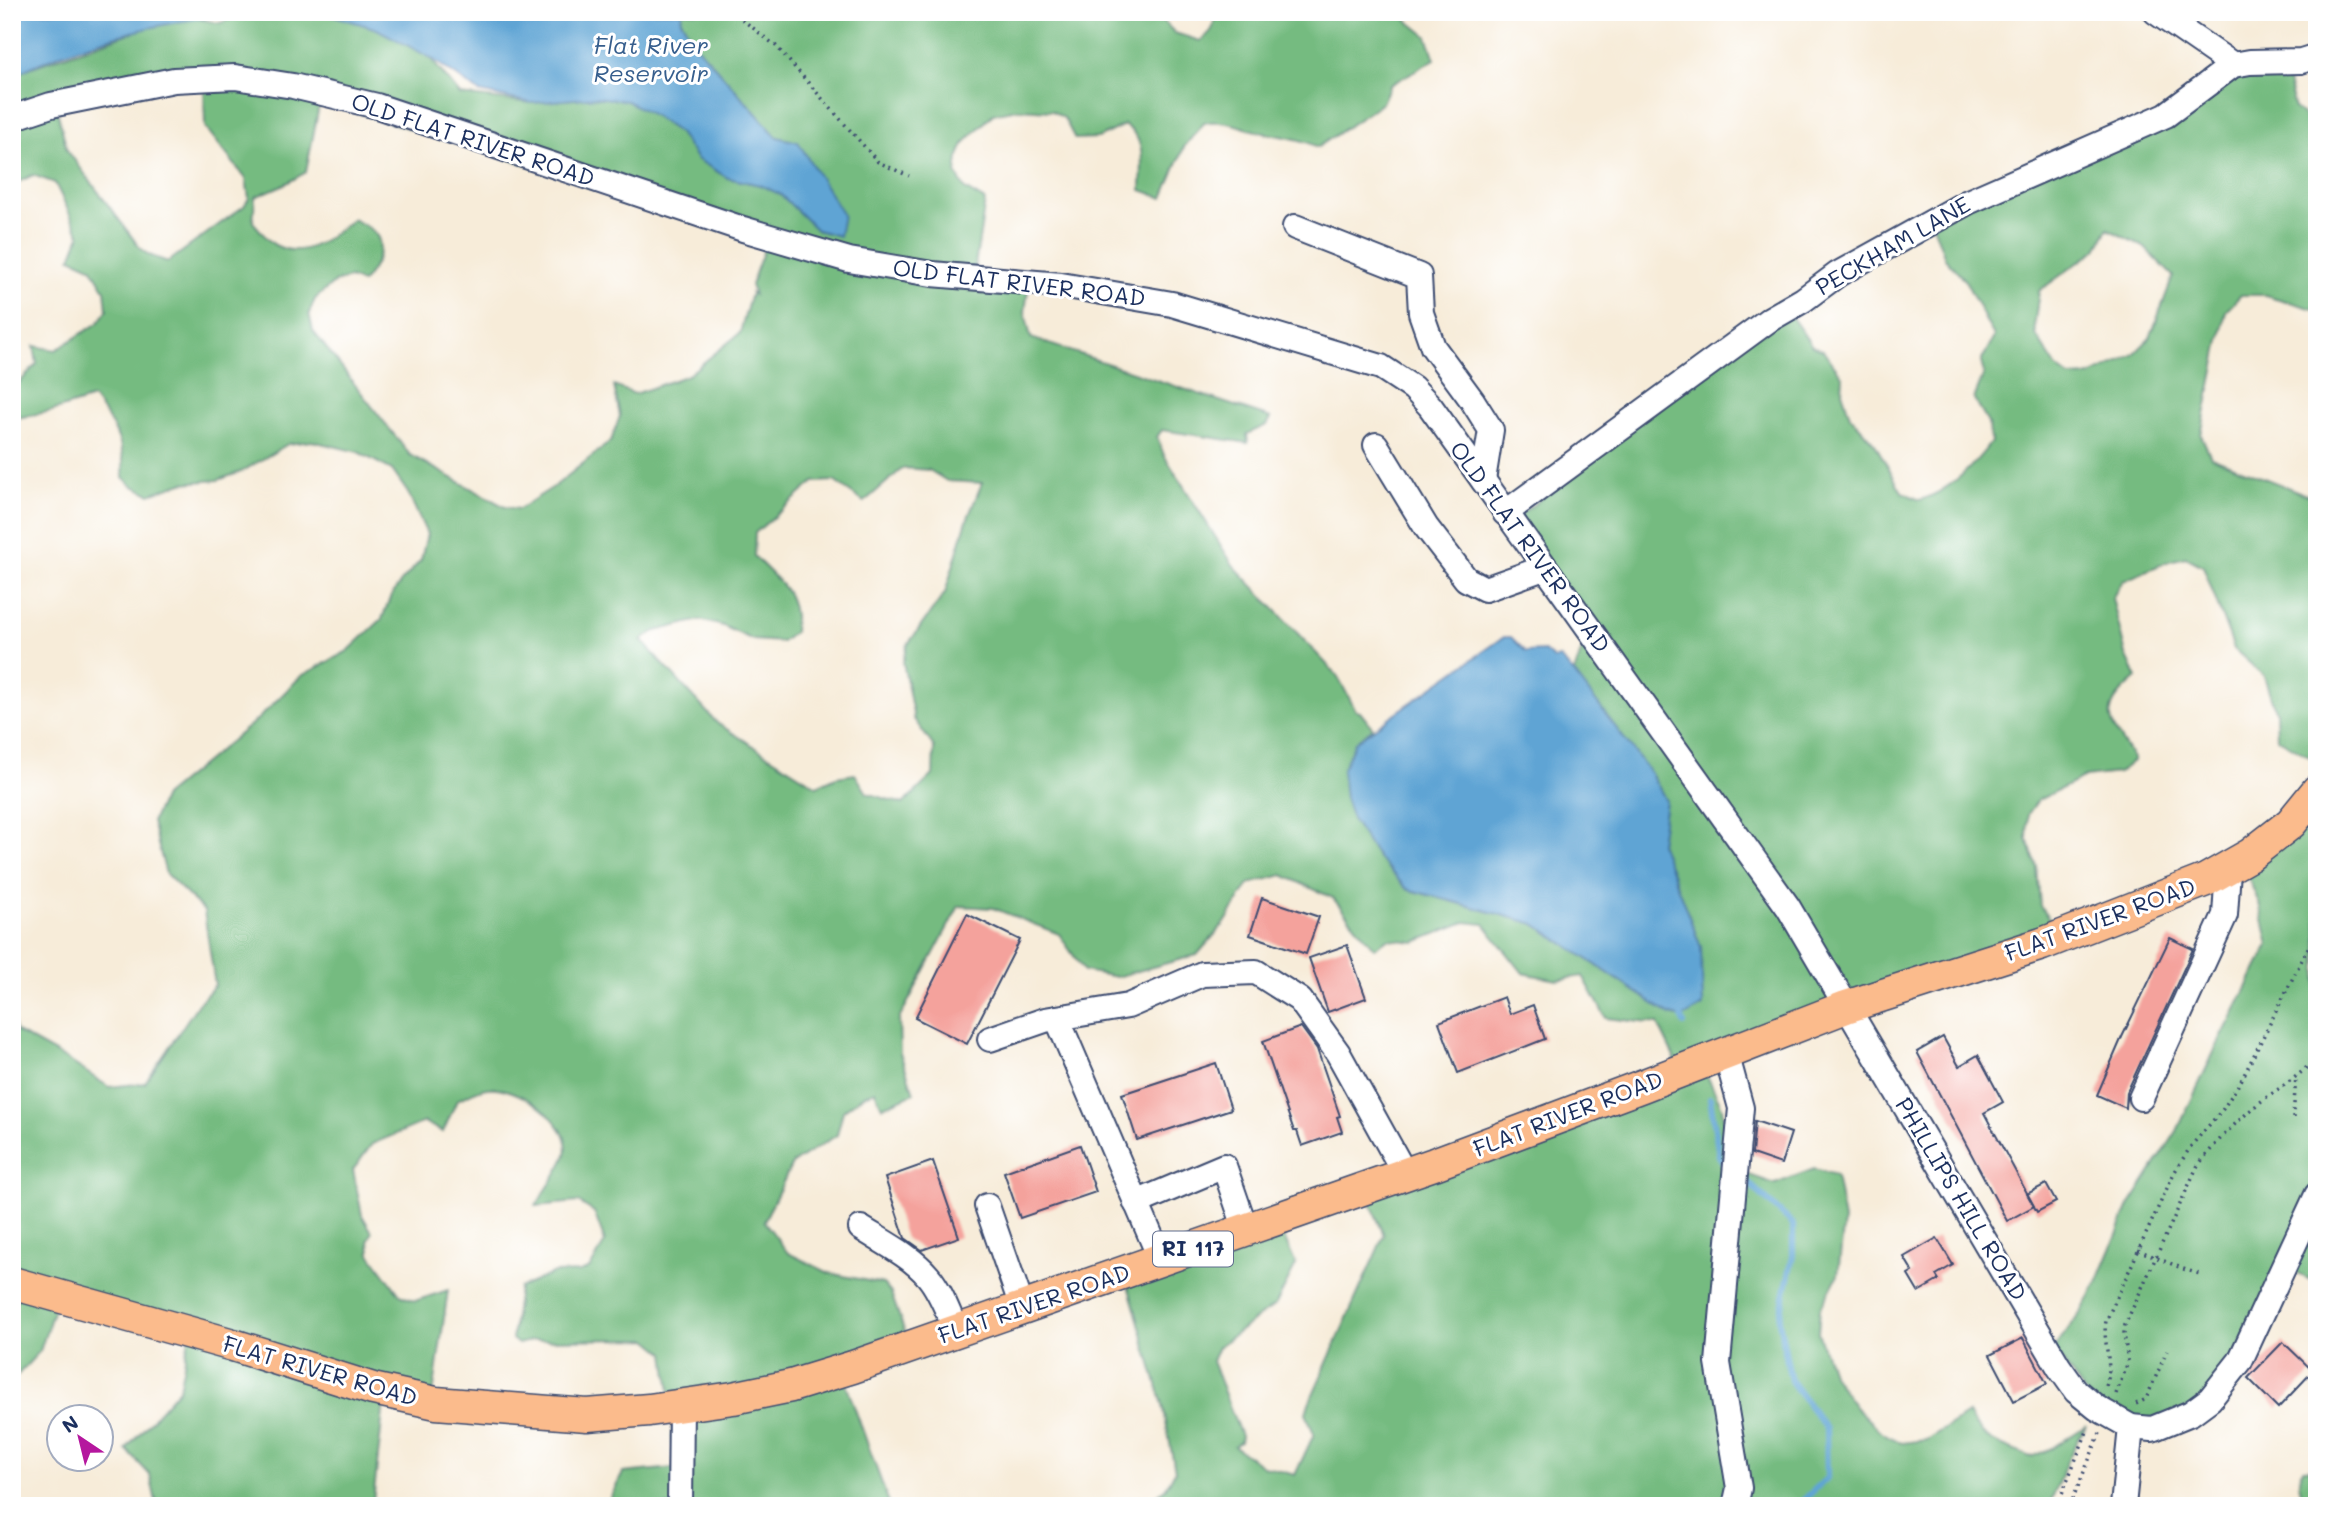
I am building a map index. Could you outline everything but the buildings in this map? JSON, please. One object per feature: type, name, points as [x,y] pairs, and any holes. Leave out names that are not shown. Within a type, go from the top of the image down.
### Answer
[{"type":"main road","name":"FLAT RIVER ROAD","points":[[12,1283],[406,1398],[587,1415],[681,1406],[791,1386],[1161,1261],[1405,1174],[1846,1007],[2042,944],[2228,870],[2291,823],[2317,791]]},
{"type":"street","points":[[2156,12],[2233,65],[2301,61],[2317,57]]},
{"type":"street","name":"PECKHAM LANE","points":[[1505,513],[1770,319],[1803,300],[1838,274],[1968,202],[2166,115],[2233,65]]},
{"type":"street","name":"OLD FLAT RIVER ROAD","points":[[12,118],[51,105],[174,80],[236,77],[293,86],[377,106],[743,229],[849,260],[932,274],[1061,285],[1172,304],[1381,367],[1413,388],[1430,406],[1788,907],[1846,1007]]},
{"type":"street","points":[[1296,227],[1419,276],[1421,313],[1433,347],[1491,430],[1482,480]]},
{"type":"street","points":[[1376,445],[1426,527],[1466,579],[1485,589],[1544,568]]},
{"type":"street","points":[[2141,1098],[2225,915],[2228,870]]},
{"type":"street","points":[[990,1039],[1045,1020],[1128,1006],[1202,974],[1256,972],[1300,1000],[1338,1053],[1405,1174]]},
{"type":"street","name":"PHILLIPS HILL ROAD","points":[[1846,1007],[2059,1367],[2076,1391],[2106,1406],[2131,1427]]},
{"type":"street","points":[[1058,1018],[1161,1261]]},
{"type":"street","points":[[1726,1053],[1741,1108],[1718,1363],[1739,1488],[1735,1506]]},
{"type":"street","points":[[1136,1203],[1224,1166],[1246,1230]]},
{"type":"street","points":[[2123,1506],[2131,1427],[2152,1429],[2191,1413],[2210,1399],[2225,1382],[2240,1361],[2317,1195]]},
{"type":"street","points":[[987,1206],[1023,1307]]},
{"type":"street","points":[[860,1228],[917,1265],[929,1276],[956,1330]]},
{"type":"street","points":[[680,1506],[681,1406]]},
{"type":"path","points":[[730,12],[776,46],[878,162],[909,176]]},
{"type":"path","points":[[2070,1506],[2106,1406],[2110,1371],[2104,1332],[2106,1321],[2174,1173],[2191,1146],[2223,1109],[2242,1079],[2317,930]]},
{"type":"path","points":[[2057,1506],[2128,1362],[2125,1325],[2197,1167],[2206,1154],[2254,1107],[2296,1076],[2317,1056]]},
{"type":"path","points":[[2293,1118],[2296,1076]]},
{"type":"path","points":[[2138,1250],[2203,1275]]},
{"type":"path","points":[[2106,1406],[2136,1404],[2146,1399],[2167,1351]]},
{"type":"green space","points":[[248,12],[393,12],[460,95],[532,103],[595,97],[627,100],[679,133],[697,159],[728,178],[760,185],[780,194],[817,230],[798,142],[777,137],[694,43],[681,20],[682,12],[1154,12],[1175,33],[1200,41],[1212,29],[1213,12],[1397,12],[1427,36],[1435,59],[1390,85],[1382,103],[1318,147],[1227,123],[1204,123],[1184,147],[1163,198],[1141,190],[1140,145],[1137,137],[1124,125],[1098,138],[1075,139],[1064,118],[1052,111],[1017,109],[993,114],[965,142],[958,158],[956,173],[965,189],[985,201],[974,272],[1029,282],[1025,312],[1031,338],[1271,418],[1267,425],[1247,434],[1248,443],[1162,430],[1157,437],[1164,455],[1233,565],[1337,675],[1356,711],[1360,712],[1373,728],[1355,742],[1352,819],[1379,859],[1407,889],[1535,924],[1669,1014],[1682,1018],[1701,947],[1660,843],[1666,801],[1652,775],[1574,673],[1588,631],[1511,522],[1786,309],[1812,346],[1823,350],[1843,377],[1842,391],[1850,416],[1875,444],[1902,492],[1920,500],[1941,491],[1968,469],[1991,442],[1988,423],[1974,399],[1984,374],[1981,362],[1994,337],[1966,282],[1945,258],[1932,222],[2156,118],[2230,64],[2283,62],[2295,109],[2317,127],[2317,310],[2265,295],[2241,295],[2226,311],[2201,435],[2211,457],[2317,499],[2317,761],[2277,738],[2276,713],[2264,676],[2234,649],[2203,566],[2186,557],[2169,561],[2123,581],[2112,598],[2126,655],[2137,678],[2116,700],[2111,708],[2111,717],[2118,735],[2134,760],[2118,773],[2085,777],[2038,800],[2028,814],[2027,839],[2037,867],[2040,906],[2057,929],[1701,1063],[1722,1107],[1729,1156],[1738,1171],[1775,1184],[1814,1169],[1836,1175],[1844,1220],[1838,1275],[1820,1309],[1818,1332],[1833,1376],[1856,1408],[1880,1431],[1901,1443],[1926,1440],[1968,1414],[1987,1438],[2031,1457],[2052,1448],[2086,1426],[2068,1459],[2049,1506],[1143,1506],[1166,1488],[1175,1471],[1163,1405],[1125,1275],[1276,1219],[1296,1265],[1276,1304],[1218,1347],[1212,1361],[1241,1436],[1240,1442],[1234,1446],[1263,1466],[1295,1475],[1314,1434],[1306,1413],[1309,1403],[1384,1235],[1364,1187],[1679,1068],[1658,1024],[1606,1018],[1583,976],[1557,980],[1523,973],[1484,924],[1465,922],[1415,942],[1388,939],[1374,948],[1333,898],[1283,875],[1249,884],[1225,923],[1197,955],[1116,977],[1084,971],[1059,934],[993,908],[959,906],[899,1019],[900,1053],[914,1093],[882,1107],[875,1091],[864,1095],[843,1111],[837,1135],[792,1164],[764,1221],[788,1253],[829,1273],[883,1284],[891,1293],[909,1344],[841,1370],[890,1506],[606,1506],[623,1473],[674,1468],[671,1399],[665,1353],[648,1339],[534,1340],[518,1344],[512,1339],[519,1288],[554,1273],[580,1272],[590,1268],[605,1242],[594,1212],[578,1202],[536,1206],[566,1154],[566,1142],[552,1118],[540,1107],[512,1092],[487,1088],[457,1100],[443,1132],[424,1122],[372,1144],[353,1170],[362,1215],[372,1232],[369,1240],[370,1254],[400,1295],[415,1301],[448,1290],[433,1395],[385,1394],[373,1502],[379,1506],[157,1506],[150,1475],[126,1449],[179,1389],[190,1333],[58,1296],[40,1351],[12,1381],[12,1015],[15,1031],[68,1060],[109,1087],[145,1083],[198,1004],[215,985],[204,911],[166,874],[152,822],[164,796],[259,718],[301,676],[348,651],[382,619],[390,598],[421,560],[427,534],[408,493],[392,470],[358,452],[312,441],[288,444],[241,472],[218,480],[182,483],[150,494],[131,485],[123,477],[122,454],[117,434],[93,398],[52,411],[12,419],[12,385],[18,384],[37,364],[34,346],[56,350],[98,323],[107,310],[105,290],[91,267],[71,258],[80,235],[55,183],[33,175],[12,185],[12,74],[168,20],[194,18],[220,23]],"holes":[[[204,83],[205,127],[246,179],[249,198],[244,206],[168,262],[149,255],[141,249],[67,150],[55,102]],[[320,101],[768,238],[751,285],[754,295],[751,293],[740,333],[688,375],[635,394],[614,386],[620,416],[611,441],[555,486],[519,509],[505,507],[410,455],[313,331],[309,313],[315,299],[335,282],[350,278],[362,283],[375,265],[380,244],[373,231],[353,219],[327,239],[307,248],[286,249],[269,241],[253,222],[255,197],[306,172]],[[2108,229],[2144,247],[2173,276],[2150,338],[2133,355],[2091,376],[2069,377],[2057,368],[2036,335],[2039,291],[2097,249]],[[903,468],[929,470],[947,481],[982,483],[967,520],[945,593],[908,644],[903,662],[914,719],[934,747],[933,775],[903,804],[867,793],[855,774],[836,777],[817,786],[717,723],[641,640],[656,631],[700,620],[723,626],[753,640],[782,642],[794,632],[793,607],[779,581],[754,556],[755,533],[814,482],[834,481],[864,502]]]},
{"type":"green space","points":[[2317,789],[2317,1283],[2284,1267],[2212,1397],[2150,1426],[2094,1404],[2053,1349],[2082,1311],[2097,1283],[2129,1206],[2177,1131],[2269,945],[2259,903],[2245,870]]},
{"type":"green space","points":[[2317,1468],[2317,1506],[2306,1506],[2300,1487],[2300,1473],[2303,1469]]},
{"type":"water","points":[[12,12],[245,12],[155,26],[96,42],[12,76]]},
{"type":"water","name":"Flat River Reservoir","points":[[322,12],[682,12],[681,20],[694,43],[777,137],[798,142],[843,215],[839,236],[817,230],[780,194],[760,185],[728,178],[697,159],[679,133],[627,101],[595,97],[532,103],[479,92],[431,58],[377,29]]},
{"type":"water","points":[[1504,637],[1511,637],[1526,652],[1544,651],[1554,659],[1560,658],[1652,775],[1666,801],[1660,843],[1701,947],[1703,1006],[1682,1018],[1669,1014],[1535,924],[1407,889],[1379,859],[1352,819],[1345,798],[1342,771],[1355,742]]},
{"type":"waterway","points":[[1682,1018],[1684,1024]]},
{"type":"waterway","points":[[1710,1098],[1719,1156],[1727,1168]]},
{"type":"waterway","points":[[1743,1178],[1793,1224],[1793,1255],[1779,1321],[1791,1381],[1826,1429],[1827,1478],[1797,1506]]}]
